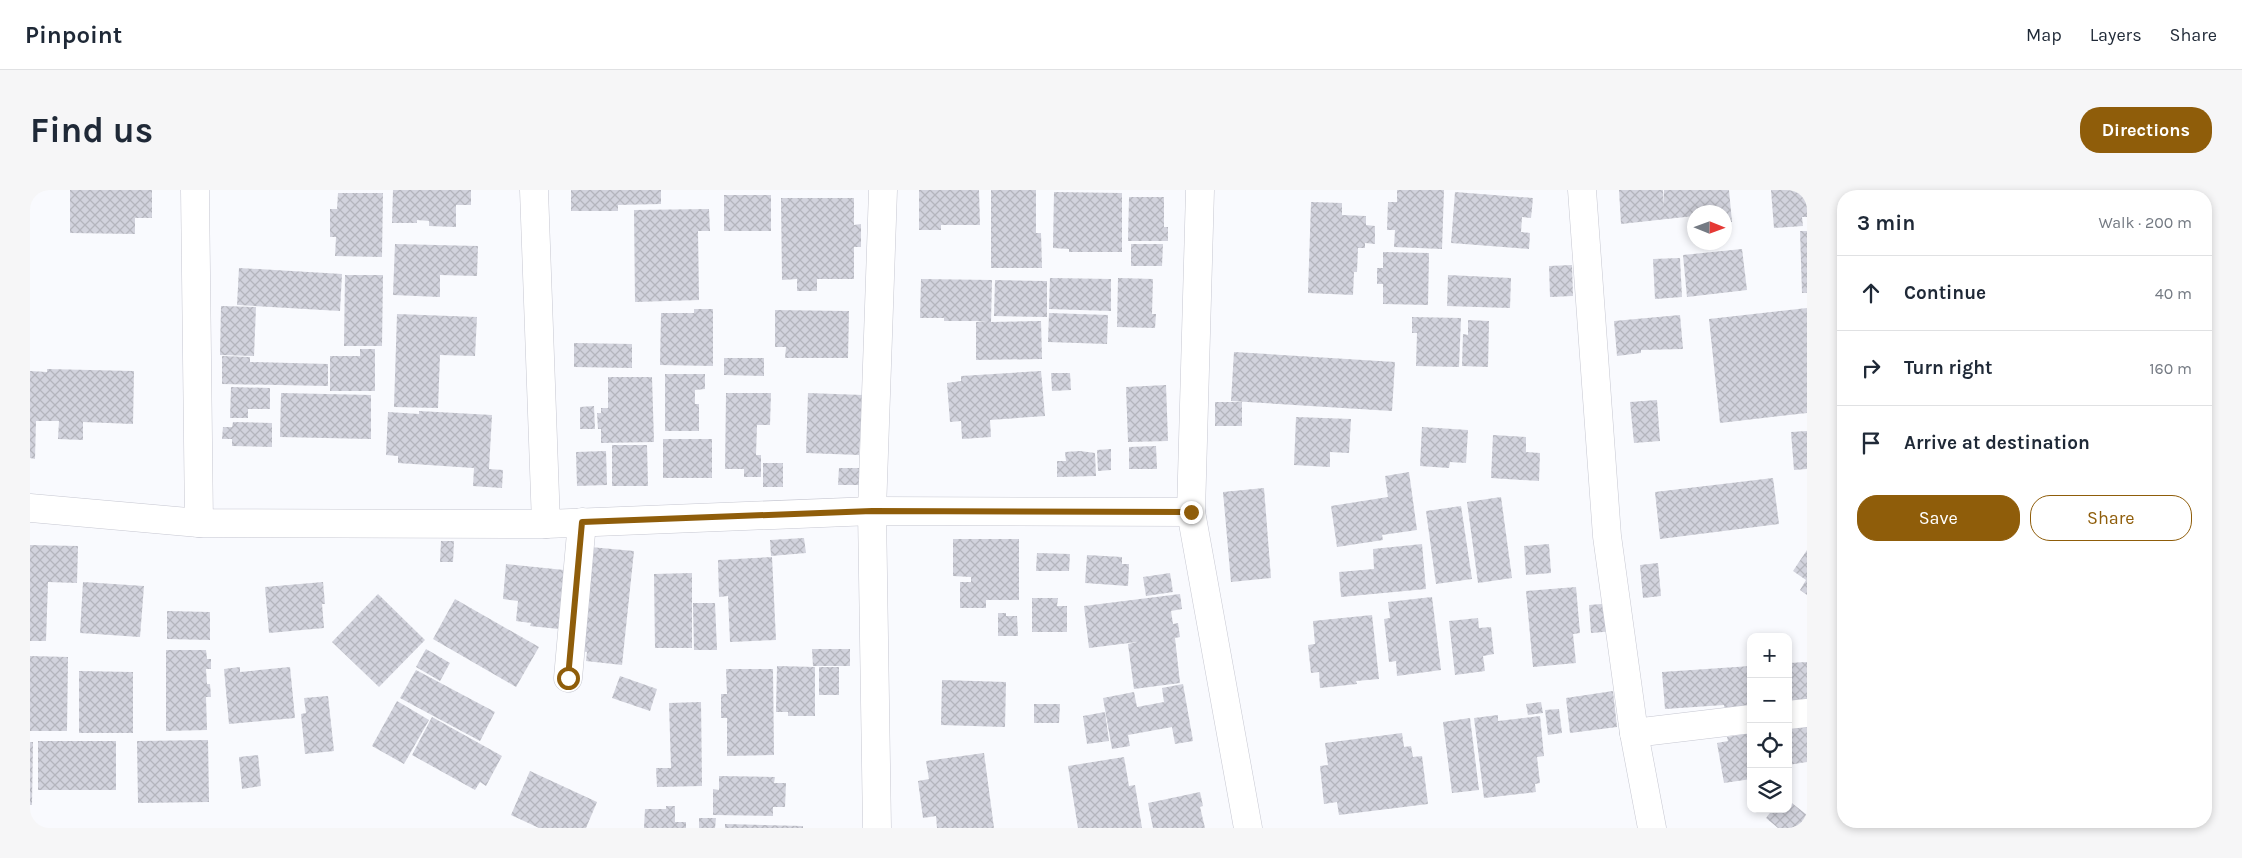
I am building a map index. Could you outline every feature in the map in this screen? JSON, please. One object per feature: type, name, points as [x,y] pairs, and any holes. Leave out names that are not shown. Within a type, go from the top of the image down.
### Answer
[{"type":"street","points":[[195,190],[199,523]]},
{"type":"street","points":[[534,190],[546,524]]},
{"type":"street","points":[[877,828],[872,511],[883,190]]},
{"type":"street","points":[[1200,190],[1191,512],[1248,828]]},
{"type":"street","points":[[1582,190],[1607,536],[1634,733],[1652,828]]},
{"type":"street","points":[[30,508],[199,523],[546,524],[872,511],[1191,512]]},
{"type":"street","points":[[568,678],[582,522]]},
{"type":"street","points":[[1792,715],[1807,713]]},
{"type":"street","points":[[1634,733],[1747,719]]},
{"type":"building","points":[[70,190],[152,190],[152,218],[135,218],[135,234],[70,233]]},
{"type":"building","points":[[393,190],[471,190],[471,205],[456,205],[456,227],[429,226],[429,221],[417,220],[417,223],[392,223]]},
{"type":"building","points":[[571,190],[661,190],[661,204],[618,205],[618,211],[571,211]]},
{"type":"building","points":[[919,190],[979,190],[980,225],[941,225],[941,230],[919,230]]},
{"type":"building","points":[[991,190],[1036,190],[1036,233],[1041,233],[1042,268],[991,268]]},
{"type":"building","points":[[1397,190],[1444,190],[1442,249],[1394,247],[1395,230],[1387,230],[1388,202],[1397,202]]},
{"type":"building","points":[[1619,190],[1663,190],[1664,207],[1664,190],[1729,190],[1730,205],[1687,205],[1687,217],[1621,224]]},
{"type":"building","points":[[1771,190],[1807,190],[1807,217],[1802,217],[1803,226],[1774,228]]},
{"type":"building","points":[[1054,192],[1122,193],[1122,252],[1069,252],[1069,249],[1053,248]]},
{"type":"building","points":[[1455,192],[1533,198],[1531,218],[1522,217],[1521,232],[1530,233],[1529,249],[1451,243]]},
{"type":"building","points":[[338,193],[383,193],[382,257],[335,256],[336,237],[330,237],[330,209],[337,209]]},
{"type":"building","points":[[724,195],[771,195],[771,231],[724,231]]},
{"type":"building","points":[[1129,197],[1164,197],[1164,227],[1168,227],[1168,241],[1128,241]]},
{"type":"building","points":[[781,198],[854,198],[854,225],[861,224],[861,247],[854,247],[854,279],[817,279],[817,291],[797,291],[797,279],[782,280]]},
{"type":"building","points":[[1311,202],[1342,203],[1342,215],[1366,216],[1366,225],[1375,226],[1375,244],[1365,243],[1365,248],[1358,248],[1357,272],[1354,272],[1353,295],[1308,293]]},
{"type":"building","points":[[709,209],[710,231],[698,231],[699,300],[635,302],[634,210]]},
{"type":"building","points":[[1800,231],[1807,231],[1807,293],[1802,293]]},
{"type":"building","points":[[395,244],[478,246],[477,276],[440,275],[440,297],[393,295]]},
{"type":"building","points":[[1131,244],[1163,244],[1162,266],[1131,266]]},
{"type":"building","points":[[1742,249],[1747,290],[1687,297],[1683,255]]},
{"type":"building","points":[[1383,252],[1429,253],[1428,305],[1383,304],[1383,284],[1377,284],[1377,268],[1383,268]]},
{"type":"building","points":[[1680,258],[1682,297],[1655,299],[1653,259]]},
{"type":"building","points":[[1572,265],[1573,296],[1550,297],[1549,266]]},
{"type":"building","points":[[239,268],[342,274],[340,311],[237,305]]},
{"type":"building","points":[[345,275],[383,275],[382,346],[344,346]]},
{"type":"building","points":[[1448,275],[1511,278],[1510,308],[1447,306]]},
{"type":"building","points":[[1050,278],[1111,279],[1111,311],[1049,309]]},
{"type":"building","points":[[1118,278],[1153,279],[1152,314],[1156,314],[1155,328],[1117,327]]},
{"type":"building","points":[[921,279],[992,280],[991,322],[1041,321],[1042,359],[976,360],[976,322],[986,321],[944,321],[944,318],[920,318]]},
{"type":"building","points":[[995,280],[1047,281],[1047,317],[994,316]]},
{"type":"building","points":[[221,306],[256,307],[254,356],[220,355]]},
{"type":"building","points":[[1807,308],[1807,413],[1720,423],[1709,319]]},
{"type":"building","points":[[694,309],[713,309],[713,366],[660,365],[661,313],[694,313]]},
{"type":"building","points":[[775,310],[849,311],[848,358],[785,358],[786,347],[775,347]]},
{"type":"building","points":[[1049,313],[1108,315],[1107,344],[1048,342]]},
{"type":"building","points":[[397,314],[477,317],[475,356],[440,355],[438,408],[394,407]]},
{"type":"building","points":[[1680,315],[1683,349],[1641,350],[1641,353],[1617,356],[1614,321]]},
{"type":"building","points":[[1412,317],[1461,318],[1459,367],[1416,366],[1417,333],[1412,333]]},
{"type":"building","points":[[1468,320],[1489,321],[1488,367],[1462,366],[1463,334],[1468,335]]},
{"type":"building","points":[[574,343],[632,344],[632,368],[574,367]]},
{"type":"building","points":[[360,349],[375,349],[375,391],[330,391],[330,356],[360,356]]},
{"type":"building","points":[[1234,352],[1395,362],[1392,411],[1231,401]]},
{"type":"building","points":[[222,356],[250,357],[250,362],[328,364],[328,386],[222,384]]},
{"type":"building","points":[[724,358],[764,358],[764,376],[724,375]]},
{"type":"building","points":[[47,369],[134,371],[133,424],[83,422],[83,440],[58,439],[59,421],[36,421],[35,459],[30,458],[30,371],[47,372]]},
{"type":"building","points":[[1041,371],[1045,416],[990,420],[991,437],[962,439],[961,421],[950,422],[947,383],[961,381],[961,376]]},
{"type":"building","points":[[1051,373],[1070,373],[1071,390],[1052,391]]},
{"type":"building","points":[[665,374],[705,374],[705,389],[695,390],[695,404],[699,404],[699,431],[665,431]]},
{"type":"building","points":[[608,377],[652,377],[654,442],[601,443],[601,429],[598,429],[597,413],[601,413],[601,408],[608,408]]},
{"type":"building","points":[[1166,385],[1168,441],[1128,442],[1126,387]]},
{"type":"building","points":[[231,387],[270,388],[270,409],[248,409],[248,418],[230,418]]},
{"type":"building","points":[[281,393],[371,395],[371,439],[280,437]]},
{"type":"building","points":[[726,393],[771,393],[770,425],[757,425],[756,455],[761,455],[761,477],[744,477],[744,469],[725,469]]},
{"type":"building","points":[[808,393],[863,395],[859,455],[806,453]]},
{"type":"building","points":[[1657,400],[1660,441],[1634,443],[1630,402]]},
{"type":"building","points":[[1215,402],[1242,402],[1242,426],[1215,426]]},
{"type":"building","points":[[594,406],[595,429],[580,429],[580,407]]},
{"type":"building","points":[[419,411],[492,415],[489,469],[503,470],[502,488],[473,486],[474,468],[398,463],[398,456],[386,455],[388,412],[419,414]]},
{"type":"building","points":[[1296,417],[1351,419],[1349,453],[1330,452],[1330,467],[1294,465]]},
{"type":"building","points":[[233,422],[272,423],[272,447],[232,446],[232,439],[222,439],[223,427],[232,427]]},
{"type":"building","points":[[1422,427],[1468,430],[1466,463],[1450,462],[1449,468],[1420,466]]},
{"type":"building","points":[[1807,431],[1807,469],[1794,470],[1791,432]]},
{"type":"building","points":[[1493,435],[1526,437],[1526,452],[1540,453],[1539,481],[1491,478]]},
{"type":"building","points":[[663,439],[712,439],[712,478],[663,478]]},
{"type":"building","points":[[612,445],[647,445],[648,486],[612,486]]},
{"type":"building","points":[[1156,446],[1157,469],[1129,469],[1129,447]]},
{"type":"building","points":[[1111,449],[1111,470],[1098,471],[1097,450]]},
{"type":"building","points":[[606,451],[607,485],[577,486],[576,452]]},
{"type":"building","points":[[1065,452],[1095,453],[1096,476],[1057,477],[1057,461],[1066,461]]},
{"type":"building","points":[[763,463],[783,463],[783,487],[763,487]]},
{"type":"building","points":[[839,468],[860,468],[860,485],[838,485]]},
{"type":"building","points":[[1409,472],[1417,530],[1382,535],[1383,540],[1337,547],[1331,506],[1388,497],[1385,476]]},
{"type":"building","points":[[1773,478],[1779,524],[1660,539],[1655,492]]},
{"type":"building","points":[[1264,488],[1271,578],[1231,582],[1223,492]]},
{"type":"building","points":[[1501,497],[1512,578],[1478,583],[1467,502]]},
{"type":"building","points":[[1461,506],[1472,579],[1436,584],[1426,511]]},
{"type":"building","points":[[804,538],[806,553],[771,556],[770,540]]},
{"type":"building","points":[[953,539],[1019,539],[1019,600],[986,600],[986,608],[960,608],[960,582],[971,582],[971,577],[953,576]]},
{"type":"building","points":[[441,541],[454,541],[453,562],[440,562]]},
{"type":"building","points":[[1422,544],[1426,589],[1341,597],[1339,572],[1374,569],[1373,549]]},
{"type":"building","points":[[1549,544],[1551,573],[1526,575],[1524,546]]},
{"type":"building","points":[[30,545],[78,546],[77,583],[48,582],[46,641],[30,641]]},
{"type":"building","points":[[590,547],[634,551],[622,665],[586,661],[587,652],[579,651]]},
{"type":"building","points":[[1807,550],[1807,595],[1800,590],[1806,580],[1793,571]]},
{"type":"building","points":[[1037,553],[1070,554],[1069,571],[1036,571]]},
{"type":"building","points":[[1087,555],[1122,557],[1122,564],[1129,564],[1128,586],[1085,583]]},
{"type":"building","points":[[772,557],[776,640],[730,642],[728,596],[719,597],[718,560]]},
{"type":"building","points":[[1658,563],[1661,596],[1643,598],[1640,565]]},
{"type":"building","points":[[506,564],[564,570],[559,629],[530,626],[531,623],[516,621],[518,601],[503,599]]},
{"type":"building","points":[[692,573],[692,648],[655,648],[654,574]]},
{"type":"building","points":[[1170,573],[1173,592],[1146,596],[1143,577]]},
{"type":"building","points":[[83,582],[144,586],[140,637],[80,633]]},
{"type":"building","points":[[323,582],[325,604],[322,604],[324,628],[269,633],[265,587]]},
{"type":"building","points":[[1576,587],[1580,633],[1573,634],[1576,663],[1533,667],[1526,591]]},
{"type":"building","points":[[378,594],[425,640],[379,687],[332,642]]},
{"type":"building","points":[[1180,594],[1182,609],[1171,611],[1173,624],[1178,623],[1180,637],[1175,638],[1180,683],[1134,689],[1128,644],[1137,642],[1089,648],[1084,606]]},
{"type":"building","points":[[1432,597],[1441,670],[1397,676],[1396,661],[1389,662],[1384,619],[1390,618],[1388,602]]},
{"type":"building","points":[[1032,598],[1058,598],[1057,606],[1067,606],[1067,632],[1032,632]]},
{"type":"building","points":[[455,599],[539,647],[516,687],[433,639]]},
{"type":"building","points":[[693,603],[715,603],[717,650],[694,650]]},
{"type":"building","points":[[1614,603],[1615,631],[1591,633],[1589,605]]},
{"type":"building","points":[[167,611],[210,612],[210,640],[167,639]]},
{"type":"building","points":[[998,613],[1006,613],[1006,616],[1017,616],[1018,636],[998,636]]},
{"type":"building","points":[[1372,615],[1379,679],[1356,681],[1357,684],[1320,688],[1319,672],[1311,673],[1308,645],[1315,644],[1313,621]]},
{"type":"building","points":[[1478,618],[1479,628],[1491,627],[1494,654],[1483,656],[1485,671],[1455,675],[1449,621]]},
{"type":"building","points":[[426,649],[450,663],[440,681],[416,667]]},
{"type":"building","points":[[812,649],[850,649],[850,666],[813,666]]},
{"type":"building","points":[[166,650],[206,650],[207,659],[211,659],[211,669],[206,669],[207,684],[210,684],[211,697],[206,697],[207,730],[166,731]]},
{"type":"building","points":[[30,656],[68,657],[67,731],[30,731]]},
{"type":"building","points":[[1807,662],[1807,703],[1792,704],[1792,663]]},
{"type":"building","points":[[777,666],[815,667],[815,716],[788,716],[788,712],[776,712]]},
{"type":"building","points":[[1747,666],[1747,707],[1725,709],[1724,705],[1665,709],[1662,672]]},
{"type":"building","points":[[240,667],[240,672],[290,667],[295,718],[229,724],[224,669]]},
{"type":"building","points":[[819,667],[839,667],[839,695],[819,695]]},
{"type":"building","points":[[726,669],[773,669],[774,755],[727,756],[727,718],[721,718],[721,694],[727,694]]},
{"type":"building","points":[[416,670],[495,712],[480,741],[400,698]]},
{"type":"building","points":[[79,671],[133,672],[133,733],[79,733]]},
{"type":"building","points":[[620,676],[657,689],[650,711],[612,698]]},
{"type":"building","points":[[942,680],[1006,682],[1005,727],[941,725]]},
{"type":"building","points":[[1183,684],[1193,741],[1175,744],[1172,727],[1128,735],[1130,746],[1112,749],[1103,698],[1134,692],[1137,707],[1164,702],[1162,688]]},
{"type":"building","points":[[1613,691],[1617,727],[1570,733],[1566,698]]},
{"type":"building","points":[[328,696],[334,751],[305,754],[301,714],[306,713],[304,698]]},
{"type":"building","points":[[397,701],[429,720],[404,764],[372,746]]},
{"type":"building","points":[[701,702],[702,786],[657,787],[656,768],[671,768],[669,703]]},
{"type":"building","points":[[1541,702],[1543,713],[1528,715],[1526,704]]},
{"type":"building","points":[[1034,704],[1060,704],[1059,723],[1034,723]]},
{"type":"building","points":[[1559,709],[1562,733],[1548,735],[1545,710]]},
{"type":"building","points":[[1105,712],[1109,741],[1087,744],[1083,716]]},
{"type":"building","points":[[1498,715],[1498,721],[1540,716],[1544,756],[1537,757],[1540,783],[1535,784],[1536,792],[1484,798],[1474,718]]},
{"type":"building","points":[[432,717],[502,756],[486,786],[480,782],[475,790],[412,755]]},
{"type":"building","points":[[1470,718],[1479,790],[1452,793],[1443,722]]},
{"type":"building","points":[[1792,724],[1807,726],[1807,762],[1792,764]]},
{"type":"building","points":[[1402,733],[1404,747],[1411,746],[1413,757],[1422,756],[1428,804],[1339,815],[1337,802],[1324,804],[1320,766],[1328,765],[1325,743]]},
{"type":"building","points":[[1747,734],[1747,780],[1724,783],[1717,743],[1728,741],[1727,737]]},
{"type":"building","points":[[208,740],[209,802],[138,803],[137,741]]},
{"type":"building","points":[[38,741],[116,741],[116,790],[38,790]]},
{"type":"building","points":[[30,742],[33,742],[32,805],[30,805]]},
{"type":"building","points":[[984,753],[994,828],[937,828],[936,816],[923,818],[918,781],[929,779],[926,761]]},
{"type":"building","points":[[258,755],[261,786],[242,789],[239,757]]},
{"type":"building","points":[[1124,757],[1129,786],[1135,785],[1142,828],[1078,828],[1068,766]]},
{"type":"building","points":[[530,771],[597,802],[586,828],[539,828],[511,815]]},
{"type":"building","points":[[719,776],[775,777],[774,783],[786,783],[785,807],[773,807],[773,816],[713,815],[713,789],[719,790]]},
{"type":"building","points":[[1200,792],[1203,806],[1200,807],[1205,828],[1153,828],[1148,803]]},
{"type":"building","points":[[1792,803],[1807,815],[1807,828],[1778,828],[1766,818],[1770,813],[1792,813]]},
{"type":"building","points":[[666,806],[675,806],[675,822],[686,822],[686,828],[644,828],[645,809],[666,809]]},
{"type":"building","points":[[699,818],[716,818],[715,828],[699,828]]},
{"type":"building","points":[[725,824],[803,826],[803,828],[725,828]]},
{"type":"route","points":[[568,678],[582,522],[872,511],[1191,512]]}]
